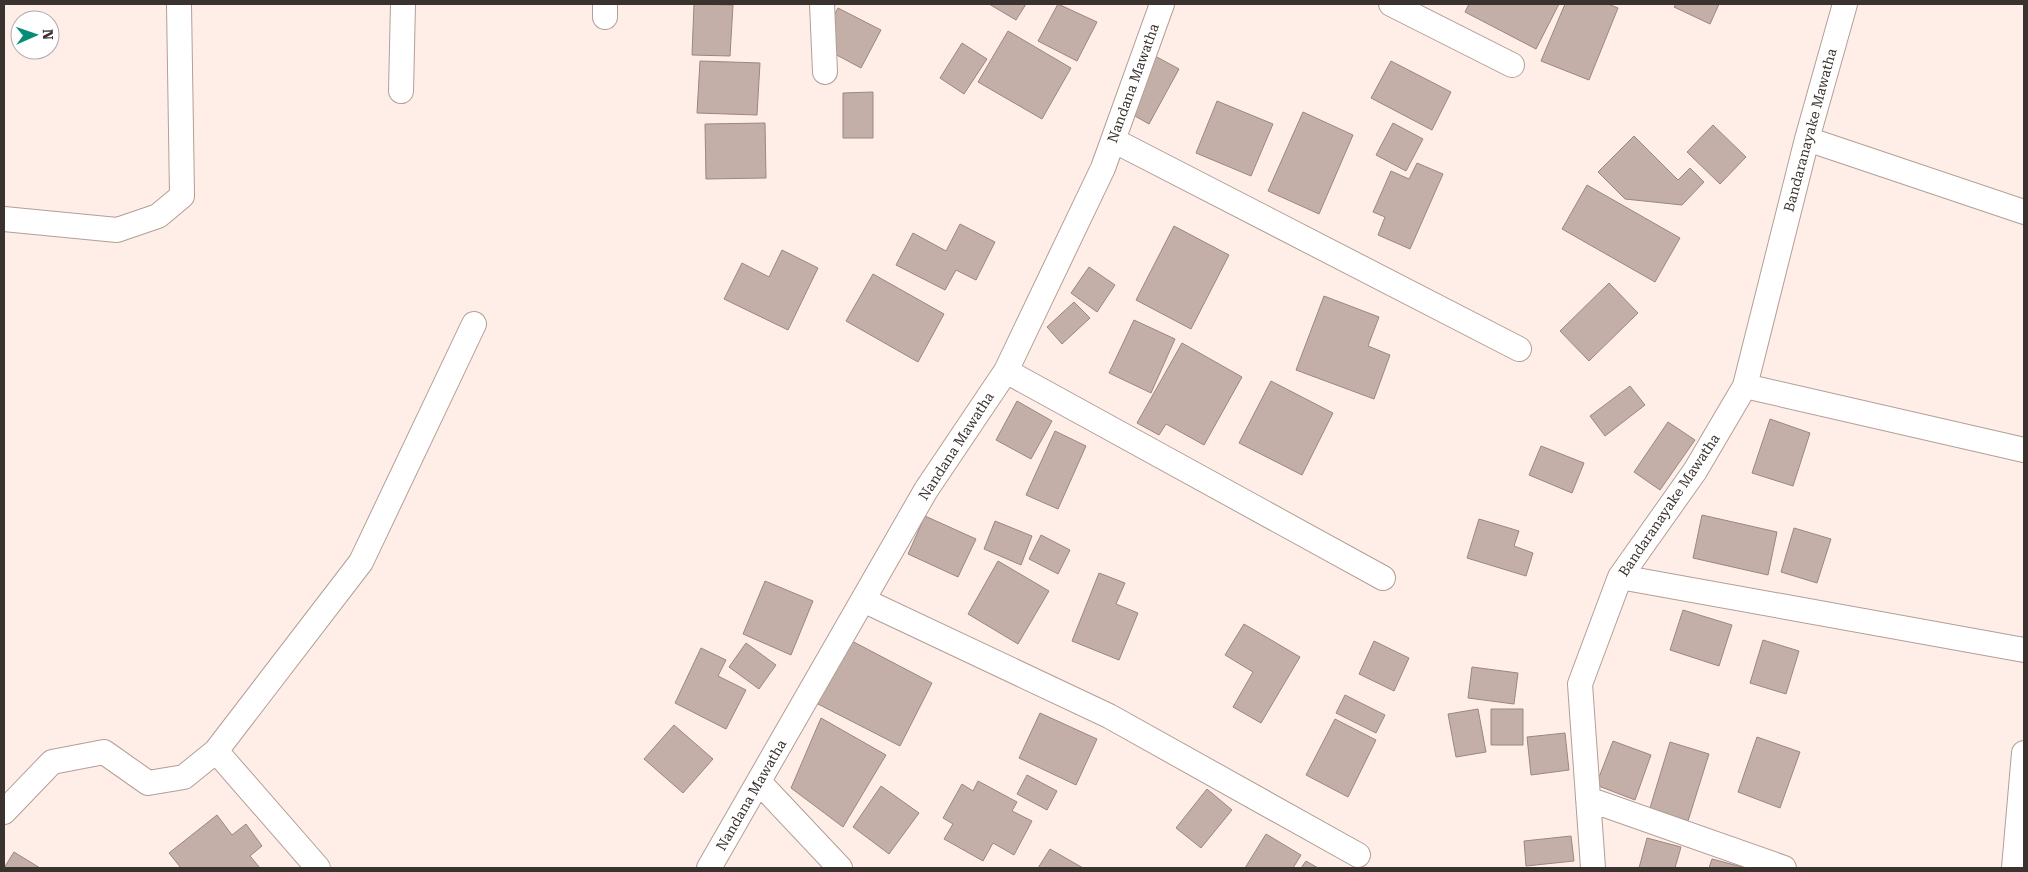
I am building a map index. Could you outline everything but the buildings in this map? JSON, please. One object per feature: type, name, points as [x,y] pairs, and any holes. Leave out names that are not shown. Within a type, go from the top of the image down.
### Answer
[{"type":"street","points":[[4,219],[117,230],[158,216],[182,196],[179,4]]},
{"type":"street","points":[[401,91],[403,4]]},
{"type":"street","points":[[822,4],[825,72]]},
{"type":"street","name":"Nandana Mawatha","points":[[709,868],[926,490],[1006,372],[1103,168],[1162,4]]},
{"type":"street","points":[[1391,4],[1512,65]]},
{"type":"street","name":"Bandaranayake Mawatha","points":[[1593,868],[1580,684],[1620,577],[1695,471],[1746,386],[1807,138],[1845,4]]},
{"type":"street","points":[[1807,138],[2024,212]]},
{"type":"street","points":[[1113,140],[1519,349]]},
{"type":"street","points":[[4,812],[52,762],[104,752],[148,783],[184,777],[216,751],[361,562],[474,324]]},
{"type":"street","points":[[1006,372],[1383,578]]},
{"type":"street","points":[[1746,386],[2024,450]]},
{"type":"street","points":[[1620,577],[2024,650]]},
{"type":"street","points":[[863,600],[1109,716],[1358,855]]},
{"type":"street","points":[[216,751],[318,868]]},
{"type":"street","points":[[2014,868],[2024,753]]},
{"type":"street","points":[[759,782],[840,868]]},
{"type":"street","points":[[1588,799],[1784,868]]}]
